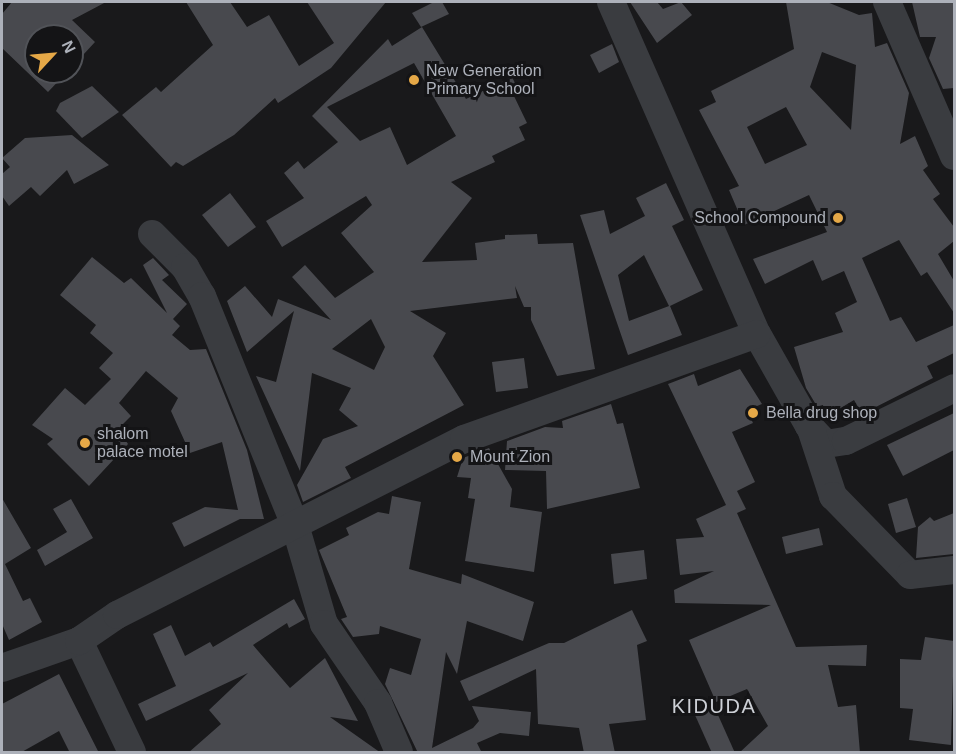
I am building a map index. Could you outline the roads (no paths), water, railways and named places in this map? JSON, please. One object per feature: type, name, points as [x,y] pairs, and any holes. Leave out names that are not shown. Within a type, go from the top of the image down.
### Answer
[{"type":"street","points":[[610,2],[757,334],[809,426],[833,496],[910,575],[954,570]]},
{"type":"street","points":[[886,2],[954,156]]},
{"type":"street","points":[[152,234],[185,267],[202,296],[295,525],[324,624],[378,703],[399,753]]},
{"type":"street","points":[[2,668],[79,641],[117,615],[464,439],[757,334]]},
{"type":"street","points":[[809,426],[826,444],[846,441],[954,388]]},
{"type":"street","points":[[79,641],[132,753]]},
{"type":"place","name":"New Generation Primary School","points":[[414,80]]},
{"type":"place","name":"School Compound","points":[[838,218]]},
{"type":"place","name":"Bella drug shop","points":[[753,413]]},
{"type":"place","name":"shalom palace motel","points":[[85,443]]},
{"type":"place","name":"Mount Zion","points":[[457,457]]},
{"type":"district","name":"KIDUDA","points":[[714,706]]}]
